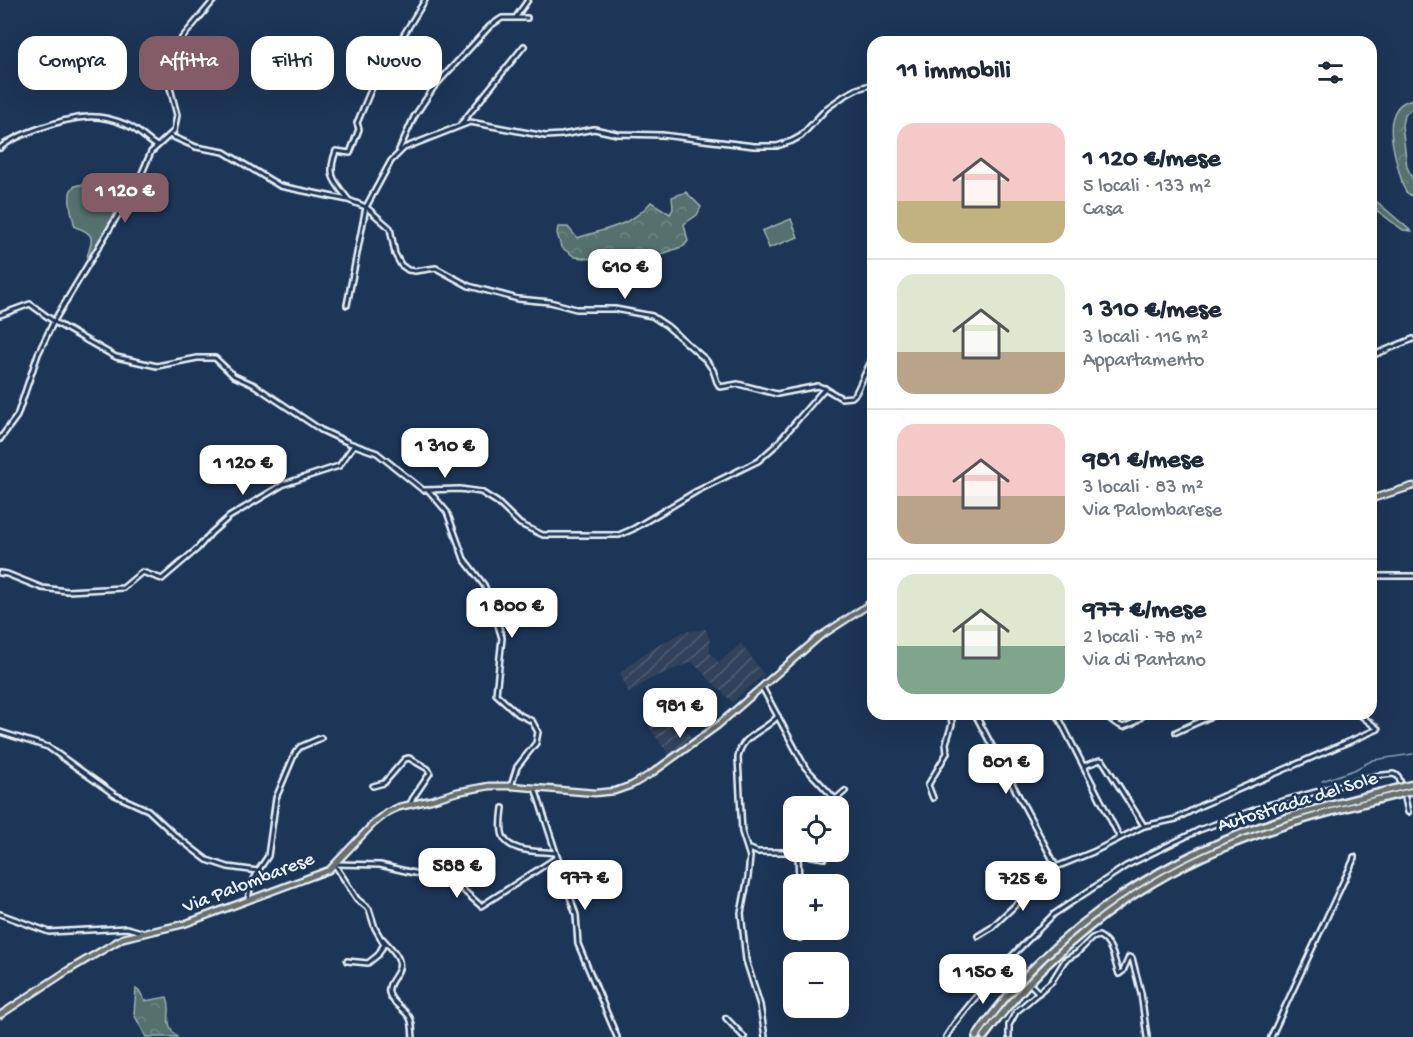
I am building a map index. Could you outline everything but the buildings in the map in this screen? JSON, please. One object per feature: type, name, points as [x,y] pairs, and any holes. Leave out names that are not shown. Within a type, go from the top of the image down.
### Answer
[{"type":"highway","name":"Autostrada del Sole","points":[[976,1037],[1019,982],[1046,954],[1080,924],[1125,891],[1171,865],[1255,828],[1327,806],[1413,784]]},
{"type":"highway","name":"Autostrada del Sole","points":[[984,1037],[1024,987],[1085,929],[1130,897],[1175,870],[1267,831],[1413,791]]},
{"type":"main road","points":[[1377,497],[1413,486]]},
{"type":"main road","name":"Via Palombarese","points":[[0,1015],[125,938],[181,926],[325,872],[336,865],[356,840],[380,818],[394,809],[477,788],[511,786],[595,793],[612,792],[629,786],[652,773],[712,730],[822,634],[867,605]]},
{"type":"street","points":[[0,439],[17,416],[38,354],[54,321],[141,177],[150,153],[171,136],[175,128],[177,117],[168,80],[171,59],[184,36],[214,0]]},
{"type":"street","points":[[350,201],[336,184],[330,165],[336,151],[350,153],[359,129],[357,123],[374,85],[425,0]]},
{"type":"street","points":[[515,18],[528,0]]},
{"type":"street","points":[[347,305],[366,207],[390,163],[399,152],[414,117],[443,75],[493,23],[502,18],[527,18]]},
{"type":"street","points":[[460,125],[524,46]]},
{"type":"street","points":[[399,152],[460,125],[476,123],[545,136],[594,129],[615,133],[656,134],[754,147],[775,146],[798,138],[825,110],[857,89],[867,86]]},
{"type":"street","points":[[0,148],[11,140],[30,132],[89,117],[129,126],[158,146]]},
{"type":"street","points":[[171,136],[197,147],[222,152],[280,186],[350,201],[366,207],[389,227],[395,254],[401,265],[408,270],[436,268],[469,286],[518,299],[550,302],[576,309],[613,308],[648,314],[663,323],[706,360],[714,370],[720,387],[740,384],[776,394],[810,387],[825,388],[840,398],[853,396],[867,369]]},
{"type":"street","points":[[0,315],[29,304],[110,354],[145,364],[164,366],[193,358],[214,358],[234,376],[258,388],[319,428],[354,445],[375,452],[421,489],[429,491],[460,489],[484,493],[519,523],[543,535],[619,535],[633,529],[697,491],[758,461],[775,446],[825,388]]},
{"type":"street","points":[[1377,354],[1413,339]]},
{"type":"street","points":[[0,573],[10,574],[42,588],[67,591],[123,588],[142,572],[163,579],[230,517],[284,483],[339,466],[354,445]]},
{"type":"street","points":[[429,491],[447,512],[465,560],[483,583],[488,594],[502,639],[496,694],[519,714],[533,722],[538,730],[536,743],[517,767],[511,786]]},
{"type":"street","points":[[1377,576],[1413,576]]},
{"type":"street","points":[[761,686],[802,762],[814,778],[834,798],[845,791]]},
{"type":"street","points":[[765,1037],[760,1005],[746,960],[741,913],[749,871],[748,848],[742,834],[738,754],[745,740],[773,722],[778,716]]},
{"type":"street","points":[[933,798],[928,785],[947,753],[946,743],[952,720]]},
{"type":"street","points":[[978,720],[1056,867]]},
{"type":"street","points":[[1060,720],[1120,838]]},
{"type":"street","points":[[1112,720],[1125,727],[1136,720]]},
{"type":"street","points":[[1176,732],[1203,720]]},
{"type":"street","points":[[978,936],[991,928],[1056,867],[1144,826],[1180,818],[1200,806],[1378,729],[1367,720]]},
{"type":"street","points":[[0,732],[50,748],[116,796],[148,810],[207,860],[228,867],[258,871]]},
{"type":"street","points":[[248,900],[249,889],[267,857],[276,798],[296,751],[306,743],[321,738]]},
{"type":"street","points":[[373,786],[383,784],[405,759],[409,758],[430,771],[410,804]]},
{"type":"street","points":[[1083,767],[1100,760],[1103,761],[1144,826]]},
{"type":"street","points":[[946,1037],[965,1010],[1006,962],[1061,908],[1126,866],[1186,836],[1252,810],[1342,783],[1392,774],[1401,781]]},
{"type":"street","points":[[535,788],[576,915],[575,933],[578,944],[617,1037]]},
{"type":"street","points":[[1405,798],[1408,812]]},
{"type":"street","points":[[502,808],[502,835],[507,843],[516,848],[555,854]]},
{"type":"street","points":[[748,848],[757,852],[783,852]]},
{"type":"street","points":[[1271,1037],[1354,857]]},
{"type":"street","points":[[336,865],[380,865],[414,873],[443,876],[454,882],[482,906],[556,858]]},
{"type":"street","points":[[336,865],[357,899],[369,909],[384,946],[374,959],[365,964],[347,961]]},
{"type":"street","points":[[0,914],[49,932],[128,928],[144,933]]},
{"type":"street","points":[[380,936],[398,959],[399,970],[389,991],[391,998],[411,1019],[413,1037]]},
{"type":"street","points":[[1009,1037],[1010,1025],[1016,1012],[1057,975],[1065,960],[1077,953],[1094,937],[1101,936],[1110,947],[1119,974],[1124,971],[1129,957],[1132,958],[1147,1037]]},
{"type":"street","points":[[1006,962],[1018,972]]},
{"type":"street","points":[[1032,986],[1039,993]]},
{"type":"street","points":[[726,1018],[744,1037]]},
{"type":"shaded area","points":[[706,629],[710,641],[710,653],[719,663],[741,643],[764,675],[732,702],[692,662],[648,680],[629,694],[620,673],[642,655],[683,632]]},
{"type":"shaded area","points":[[665,703],[694,741],[670,757],[643,718]]},
{"type":"green space","points":[[1413,99],[1413,108],[1404,116],[1402,125],[1407,167],[1413,180],[1413,197],[1406,192],[1403,186],[1394,150],[1392,123],[1395,112],[1401,104]]},
{"type":"green space","points":[[99,184],[114,192],[122,205],[86,262],[91,237],[88,233],[75,227],[70,193],[77,185]]},
{"type":"green space","points":[[686,192],[701,207],[697,215],[684,224],[688,241],[684,246],[637,263],[575,257],[561,247],[557,233],[558,227],[568,227],[577,238],[626,222],[651,202],[670,214],[673,209],[672,197]]},
{"type":"green space","points":[[1377,202],[1411,231],[1403,230],[1377,210]]},
{"type":"green space","points":[[791,219],[798,237],[769,248],[762,231]]},
{"type":"green space","points":[[136,989],[145,1001],[167,997],[170,1026],[177,1037],[146,1037],[134,1014]]},
{"type":"waterway","points":[[1322,781],[1354,770],[1373,760],[1413,754]]}]
